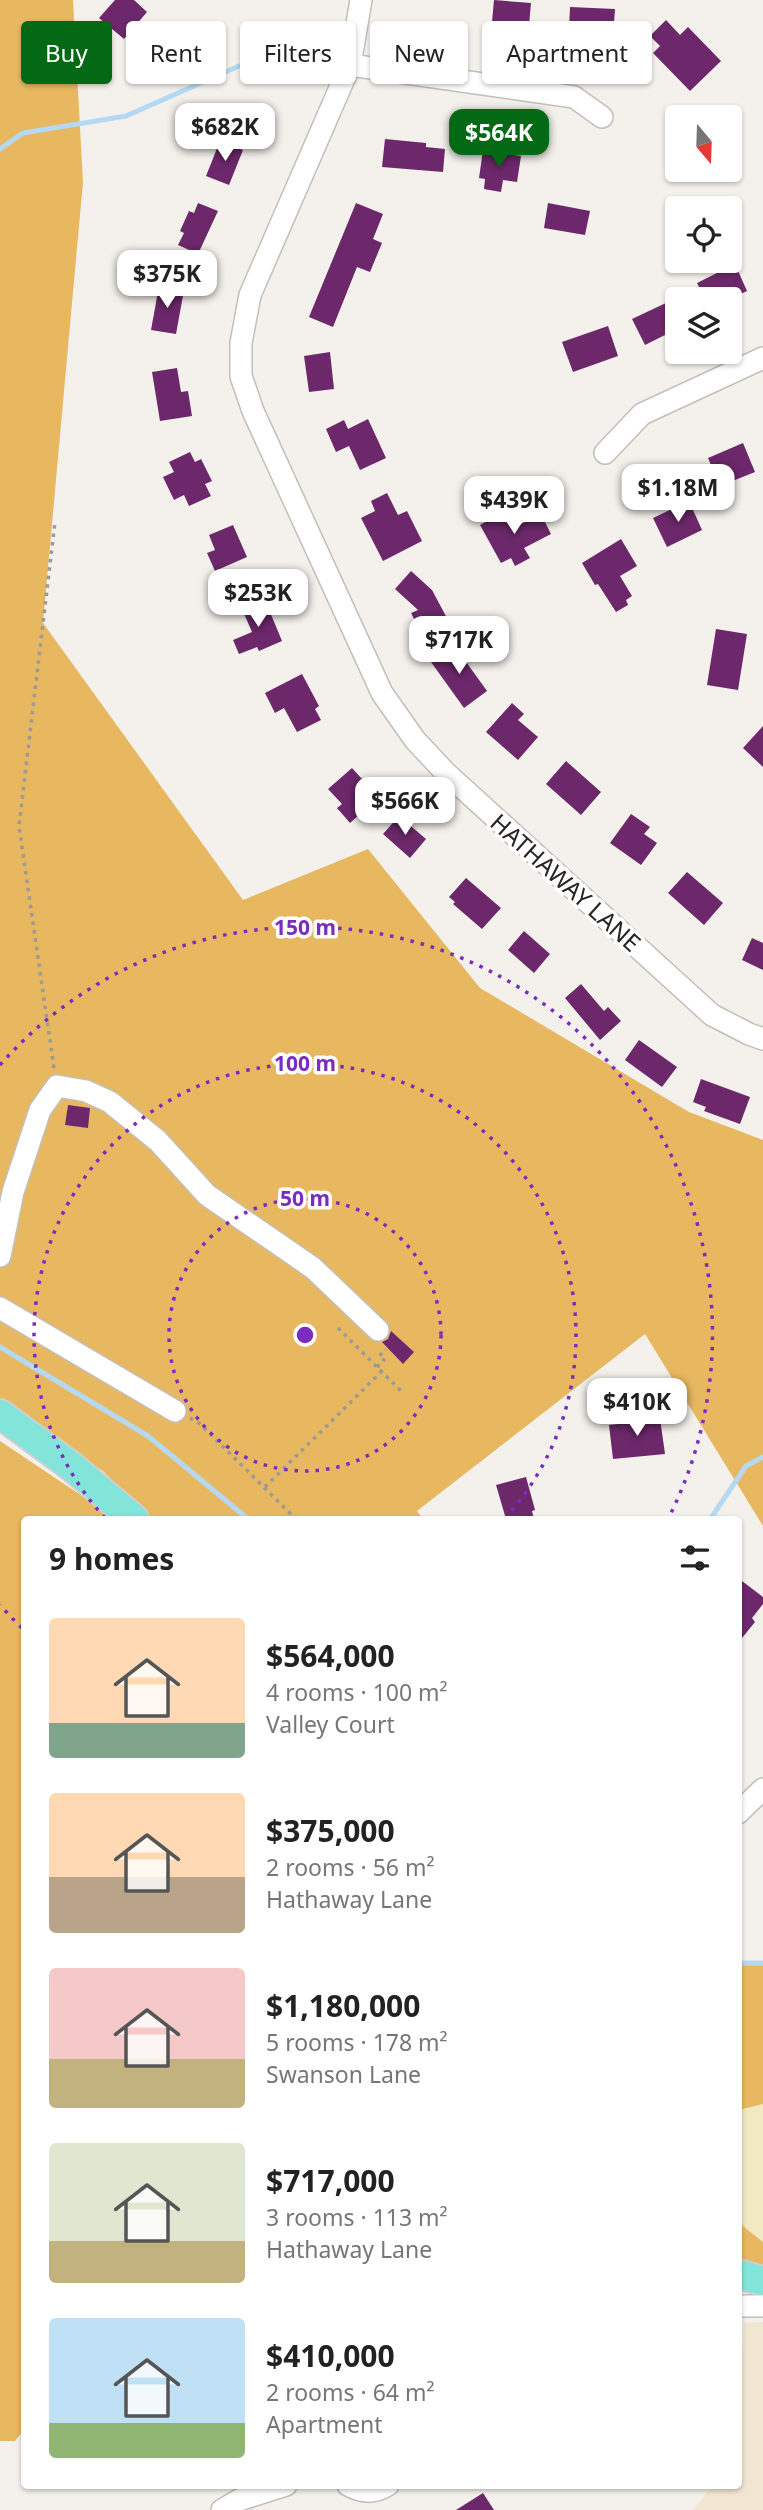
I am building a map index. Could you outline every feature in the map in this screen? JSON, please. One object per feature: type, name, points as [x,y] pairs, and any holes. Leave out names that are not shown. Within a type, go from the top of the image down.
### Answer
[{"type":"main road","points":[[0,1414],[71,1466],[130,1516]]},
{"type":"main road","points":[[742,2274],[763,2281]]},
{"type":"street","name":"HATHAWAY LANE","points":[[356,30],[361,0]]},
{"type":"street","points":[[356,66],[574,97],[602,117]]},
{"type":"street","name":"HATHAWAY LANE","points":[[342,84],[250,295],[241,343],[241,376],[253,411],[382,694],[415,740],[445,772],[712,1015],[763,1039]]},
{"type":"street","points":[[605,453],[642,414],[763,358]]},
{"type":"street","points":[[0,1256],[13,1192],[40,1110],[57,1086],[86,1091],[110,1102],[158,1141],[207,1195],[313,1268],[384,1338]]},
{"type":"street","points":[[1,1312],[175,1410]]},
{"type":"street","points":[[742,1809],[763,1789]]},
{"type":"street","points":[[742,2306],[763,2306]]},
{"type":"street","points":[[222,2510],[239,2500],[273,2489]]},
{"type":"street","points":[[355,2489],[367,2492],[381,2489]]},
{"type":"path","points":[[55,522],[19,826],[57,1086]]},
{"type":"path","points":[[338,1328],[404,1394]]},
{"type":"path","points":[[377,1367],[384,1360],[379,1356],[384,1338]]},
{"type":"path","points":[[265,1488],[382,1372]]},
{"type":"path","points":[[175,1410],[199,1423],[293,1516]]},
{"type":"shaded area","points":[[0,0],[73,0],[74,21],[21,21],[21,84],[78,84],[83,182],[43,623],[243,900],[368,849],[480,988],[689,1112],[763,1140],[763,1526],[645,1334],[417,1511],[421,1516],[147,1516],[104,1472],[0,1400]]},
{"type":"shaded area","points":[[0,1441],[103,1510],[108,1516],[21,1516],[21,2434],[15,2441],[0,2441]]},
{"type":"shaded area","points":[[742,1963],[763,1964],[763,2266],[742,2259]]},
{"type":"shaded area","points":[[763,2322],[763,2510],[693,2510],[710,2489],[742,2489],[744,2323]]},
{"type":"sand","points":[[763,2104],[763,2242],[742,2225],[742,2109]]},
{"type":"building","points":[[115,0],[134,0],[147,12],[139,21],[126,21],[124,39],[112,29],[112,21],[103,21],[99,18]]},
{"type":"building","points":[[494,0],[531,3],[529,21],[492,21]]},
{"type":"building","points":[[570,7],[615,9],[614,21],[569,21]]},
{"type":"building","points":[[666,20],[680,35],[688,27],[721,61],[690,91],[653,53],[660,46],[652,38],[652,34]]},
{"type":"building","points":[[385,139],[426,143],[426,147],[445,149],[443,172],[382,167]]},
{"type":"building","points":[[220,141],[243,150],[229,185],[206,176]]},
{"type":"building","points":[[483,150],[521,156],[517,182],[503,180],[501,192],[484,189],[485,179],[479,178]]},
{"type":"building","points":[[198,203],[218,211],[198,254],[178,245],[184,233],[180,231],[189,211],[194,213]]},
{"type":"building","points":[[356,203],[383,214],[373,239],[382,243],[370,272],[357,267],[333,327],[309,317]]},
{"type":"building","points":[[548,203],[590,211],[585,235],[544,228]]},
{"type":"building","points":[[717,273],[739,273],[747,291],[742,293],[742,287],[699,287],[697,283]]},
{"type":"building","points":[[159,286],[184,290],[176,334],[151,330]]},
{"type":"building","points":[[665,303],[665,335],[645,345],[632,319]]},
{"type":"building","points":[[608,326],[618,356],[573,372],[562,342]]},
{"type":"building","points":[[330,352],[334,389],[309,392],[304,356]]},
{"type":"building","points":[[177,368],[181,392],[188,391],[192,416],[160,421],[152,372]]},
{"type":"building","points":[[368,419],[386,458],[360,470],[349,446],[336,452],[326,429],[344,420],[348,429]]},
{"type":"building","points":[[743,443],[755,472],[720,486],[708,458]]},
{"type":"building","points":[[190,452],[195,462],[201,459],[212,481],[205,484],[211,496],[189,506],[184,495],[174,500],[163,477],[174,472],[169,462]]},
{"type":"building","points":[[387,493],[398,515],[407,511],[422,541],[383,561],[361,518],[375,511],[371,501]]},
{"type":"building","points":[[689,501],[702,530],[667,547],[653,518]]},
{"type":"building","points":[[510,508],[519,525],[541,514],[551,534],[524,548],[530,558],[515,566],[511,558],[501,563],[480,525]]},
{"type":"building","points":[[233,525],[247,557],[215,571],[207,553],[215,550],[209,535]]},
{"type":"building","points":[[621,539],[637,566],[620,576],[632,596],[626,600],[628,605],[616,612],[582,563]]},
{"type":"building","points":[[411,571],[432,590],[448,620],[421,633],[411,613],[418,610],[395,589]]},
{"type":"building","points":[[265,600],[282,641],[259,651],[257,647],[239,654],[233,640],[252,632],[242,609]]},
{"type":"building","points":[[716,629],[747,634],[738,690],[707,685]]},
{"type":"building","points":[[454,645],[487,691],[464,708],[431,662]]},
{"type":"building","points":[[302,674],[319,706],[315,709],[321,720],[297,732],[284,708],[275,713],[265,693]]},
{"type":"building","points":[[512,703],[524,714],[518,720],[538,737],[518,760],[486,732]]},
{"type":"building","points":[[763,726],[763,767],[743,748]]},
{"type":"building","points":[[566,761],[601,792],[581,815],[546,784]]},
{"type":"building","points":[[352,768],[373,791],[366,796],[372,803],[350,823],[337,808],[342,804],[328,789]]},
{"type":"building","points":[[631,814],[650,827],[644,834],[657,843],[641,865],[610,843]]},
{"type":"building","points":[[399,816],[426,839],[410,858],[383,834]]},
{"type":"building","points":[[687,872],[723,903],[704,925],[668,893]]},
{"type":"building","points":[[466,878],[501,908],[482,929],[453,904],[455,902],[449,897]]},
{"type":"building","points":[[524,931],[550,954],[534,973],[508,950]]},
{"type":"building","points":[[752,938],[763,943],[763,970],[742,960]]},
{"type":"building","points":[[581,984],[604,1011],[608,1007],[621,1021],[600,1040],[565,998]]},
{"type":"building","points":[[639,1040],[677,1067],[662,1087],[625,1060]]},
{"type":"building","points":[[701,1079],[750,1097],[740,1124],[704,1111],[706,1107],[693,1102]]},
{"type":"building","points":[[68,1105],[90,1108],[88,1128],[65,1125]]},
{"type":"building","points":[[391,1331],[414,1352],[403,1364],[382,1342],[388,1339]]},
{"type":"building","points":[[652,1414],[653,1418],[660,1418],[665,1454],[613,1459],[609,1425],[627,1423],[627,1417]]},
{"type":"building","points":[[526,1477],[535,1510],[532,1511],[533,1516],[505,1516],[496,1485]]},
{"type":"building","points":[[742,1581],[763,1597],[763,1604],[752,1618],[755,1622],[742,1638]]},
{"type":"building","points":[[483,2493],[494,2510],[456,2510]]},
{"type":"waterway","points":[[0,149],[23,133],[126,116],[239,66]]},
{"type":"waterway","points":[[0,1347],[148,1436],[244,1516]]},
{"type":"waterway","points":[[712,1516],[746,1466],[763,1457]]},
{"type":"waterway","points":[[742,1963],[763,1963]]}]
